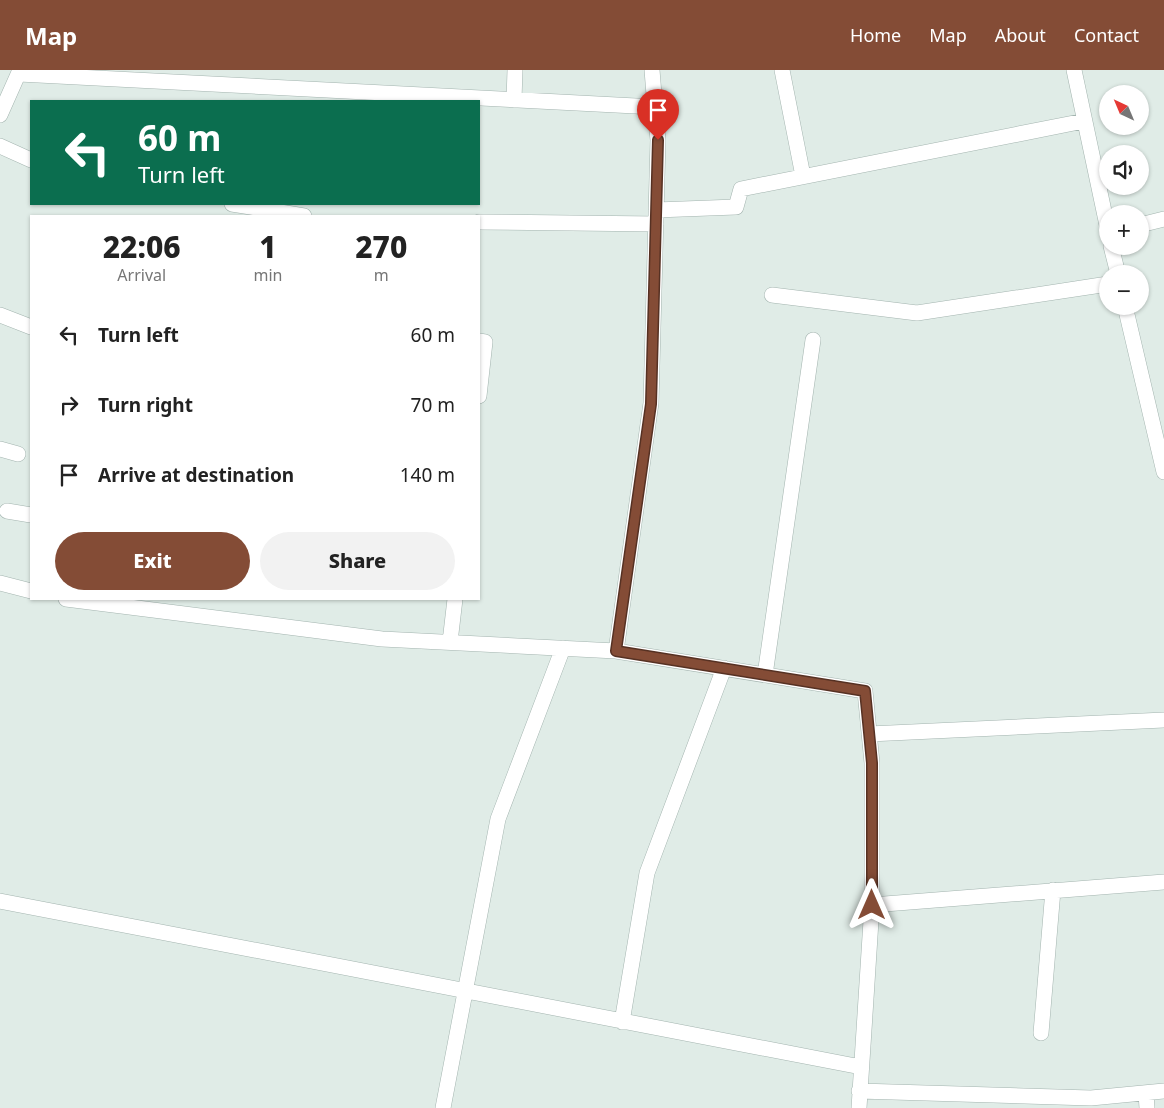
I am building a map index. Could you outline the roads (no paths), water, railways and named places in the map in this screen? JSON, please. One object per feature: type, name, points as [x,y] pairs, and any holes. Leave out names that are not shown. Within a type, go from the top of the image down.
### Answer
[{"type":"street","points":[[514,100],[515,70]]},
{"type":"street","points":[[616,651],[651,404],[658,140],[652,70]]},
{"type":"street","points":[[782,70],[803,176]]},
{"type":"street","points":[[1074,70],[1102,205]]},
{"type":"street","points":[[0,115],[20,72],[655,107]]},
{"type":"street","points":[[480,222],[656,217],[736,207],[741,189],[1084,121]]},
{"type":"street","points":[[0,146],[30,160]]},
{"type":"street","points":[[238,205],[298,215]]},
{"type":"street","points":[[1149,223],[1164,219]]},
{"type":"street","points":[[772,295],[917,313],[1099,285]]},
{"type":"street","points":[[0,315],[30,327]]},
{"type":"street","points":[[1127,315],[1164,472]]},
{"type":"street","points":[[765,675],[813,340]]},
{"type":"street","points":[[480,341],[485,342],[480,387]]},
{"type":"street","points":[[0,448],[18,454]]},
{"type":"street","points":[[7,511],[30,515]]},
{"type":"street","points":[[0,583],[30,591]]},
{"type":"street","points":[[74,600],[382,639],[616,651],[865,691],[872,763],[872,905],[859,1108]]},
{"type":"street","points":[[450,642],[455,600]]},
{"type":"street","points":[[443,1108],[498,819],[563,648]]},
{"type":"street","points":[[622,1022],[647,873],[724,668]]},
{"type":"street","points":[[869,734],[1164,720]]},
{"type":"street","points":[[872,905],[1164,882]]},
{"type":"street","points":[[1041,1033],[1053,890]]},
{"type":"street","points":[[0,900],[861,1068]]},
{"type":"street","points":[[859,1091],[1146,1100],[1164,1091]]}]
